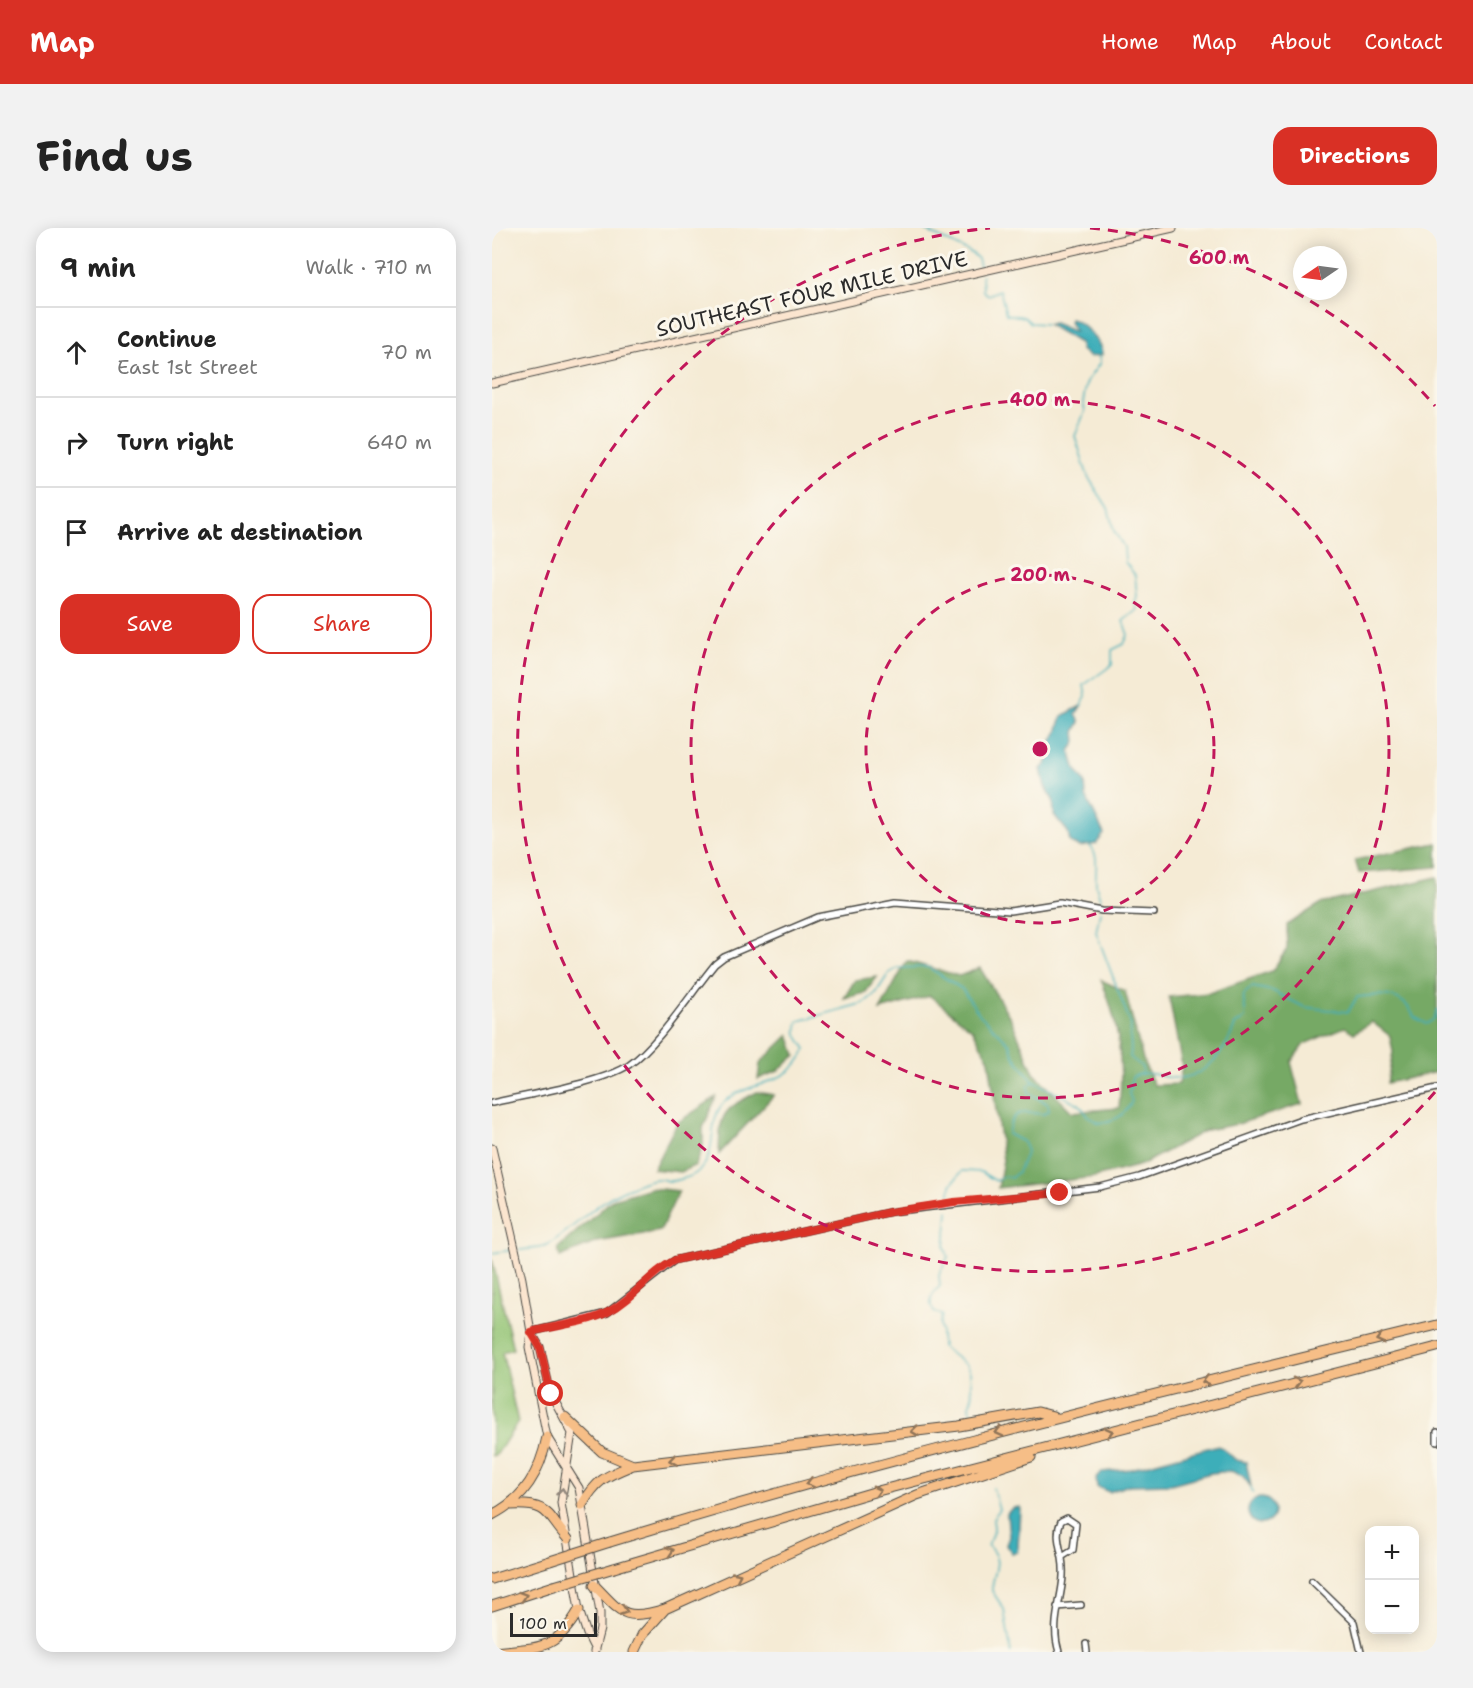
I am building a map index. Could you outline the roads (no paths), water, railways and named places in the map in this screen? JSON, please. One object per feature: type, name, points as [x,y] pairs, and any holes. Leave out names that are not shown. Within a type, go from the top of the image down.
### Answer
[{"type":"highway","points":[[492,1579],[779,1491],[1055,1417],[1437,1325]]},
{"type":"highway","points":[[492,1606],[811,1509],[1437,1347]]},
{"type":"highway","points":[[582,1505],[594,1485],[604,1477],[633,1465],[959,1426],[1038,1412],[1055,1417]]},
{"type":"highway","points":[[565,1417],[602,1452],[633,1465]]},
{"type":"highway","points":[[492,1515],[511,1505],[530,1484],[540,1467],[547,1437]]},
{"type":"highway","points":[[594,1585],[614,1607],[624,1612],[638,1615],[665,1609],[917,1495],[1026,1459],[1052,1446]]},
{"type":"highway","points":[[511,1505],[531,1505],[541,1508],[555,1519],[568,1539]]},
{"type":"highway","points":[[634,1652],[642,1635],[665,1609]]},
{"type":"highway","points":[[492,1652],[533,1651],[562,1638],[579,1610]]},
{"type":"main road","name":"SOUTHEAST FOUR MILE DRIVE","points":[[492,384],[1173,228]]},
{"type":"main road","points":[[492,1148],[522,1279],[531,1332],[529,1347],[547,1437],[579,1488],[600,1613],[600,1629],[595,1651]]},
{"type":"main road","points":[[531,1332],[540,1347],[551,1394],[572,1433],[567,1468],[560,1492],[579,1610],[595,1651]]},
{"type":"street","points":[[492,1103],[609,1075],[627,1066],[655,1038],[715,964],[724,957],[818,917],[895,902],[1010,911],[1060,903],[1102,911],[1154,913]]},
{"type":"street","points":[[531,1332],[607,1313],[622,1303],[665,1265],[675,1260],[890,1212],[1100,1187],[1139,1177],[1301,1119],[1437,1088]]},
{"type":"street","points":[[1437,1432],[1437,1442]]},
{"type":"street","points":[[1059,1652],[1054,1632],[1062,1557],[1058,1547],[1059,1527],[1061,1521],[1067,1518],[1076,1524],[1076,1543],[1070,1554],[1062,1557]]},
{"type":"street","points":[[1312,1581],[1354,1622],[1361,1652]]},
{"type":"street","points":[[1057,1607],[1082,1605]]},
{"type":"street","points":[[1086,1644],[1087,1652]]},
{"type":"water","points":[[1070,319],[1080,323],[1090,333],[1099,344],[1102,355],[1089,357],[1081,350],[1079,343],[1047,324],[1054,323],[1075,332],[1069,322]]},
{"type":"water","points":[[1081,706],[1076,714],[1080,722],[1075,732],[1076,742],[1070,751],[1076,770],[1085,782],[1086,796],[1104,834],[1096,844],[1080,847],[1070,842],[1068,832],[1054,815],[1053,800],[1045,787],[1041,769],[1047,763],[1047,748],[1057,733],[1062,716]]},
{"type":"water","points":[[1215,1446],[1221,1447],[1236,1460],[1246,1462],[1251,1487],[1243,1476],[1231,1471],[1211,1473],[1171,1484],[1129,1485],[1109,1492],[1097,1487],[1096,1478],[1102,1472],[1131,1469]]},
{"type":"water","points":[[1261,1498],[1270,1502],[1274,1511],[1270,1520],[1261,1524],[1252,1520],[1248,1511],[1252,1502]]},
{"type":"water","points":[[1020,1507],[1018,1548],[1017,1552],[1012,1553],[1006,1545],[1009,1537],[1007,1514],[1012,1508]]},
{"type":"waterway","points":[[921,228],[973,254],[978,259],[981,270]]},
{"type":"waterway","points":[[982,275],[983,291],[988,295],[1000,290],[1006,314],[1024,317],[1031,323],[1047,324]]},
{"type":"waterway","points":[[1081,706],[1086,697],[1084,685],[1112,665],[1112,650],[1124,644],[1128,635],[1123,621],[1137,610],[1135,575],[1125,562],[1124,547],[1114,531],[1108,508],[1088,477],[1075,436],[1085,411],[1083,402],[1087,381],[1100,363],[1099,357]]},
{"type":"waterway","points":[[1090,846],[1096,859],[1096,884],[1101,908]]},
{"type":"waterway","points":[[1100,912],[1096,932],[1131,1025],[1130,1057],[1141,1066],[1143,1071]]},
{"type":"waterway","points":[[520,1250],[539,1248],[549,1244],[619,1192],[654,1179],[680,1180],[696,1173],[708,1158],[714,1122],[721,1106],[741,1092],[788,1072],[798,1062],[806,1049],[797,1033],[799,1021],[864,1003],[876,993],[889,973],[898,968],[928,967],[962,989],[980,1015],[1010,1044],[1014,1056],[1033,1081],[1079,1104],[1088,1116],[1099,1123],[1110,1121],[1126,1111],[1132,1101],[1129,1094],[1132,1077],[1144,1073],[1171,1078],[1187,1077],[1206,1068],[1221,1052],[1235,1025],[1245,1018],[1244,994],[1252,987],[1273,991],[1304,1007],[1348,1012],[1357,997],[1390,996],[1404,1002],[1414,1017],[1427,1024],[1434,1019],[1437,1010]]},
{"type":"waterway","points":[[950,1194],[951,1185],[962,1171],[981,1172],[996,1181],[1005,1176],[1011,1178],[1018,1172],[1027,1151],[1023,1142],[1008,1134],[1013,1119],[1021,1113],[1044,1114],[1049,1111],[1048,1104],[1029,1093],[1028,1087],[1033,1082]]},
{"type":"waterway","points":[[948,1211],[945,1247],[948,1257],[939,1275],[940,1286],[933,1295],[931,1305],[934,1312],[942,1315],[940,1323],[942,1347],[966,1365],[970,1372],[972,1397],[969,1407],[972,1418]]},
{"type":"waterway","points":[[492,1253],[512,1250]]},
{"type":"waterway","points":[[1251,1487],[1253,1493]]},
{"type":"waterway","points":[[993,1488],[999,1509],[993,1519],[994,1528],[988,1546],[997,1562],[992,1591],[1004,1609],[1011,1652]]}]
